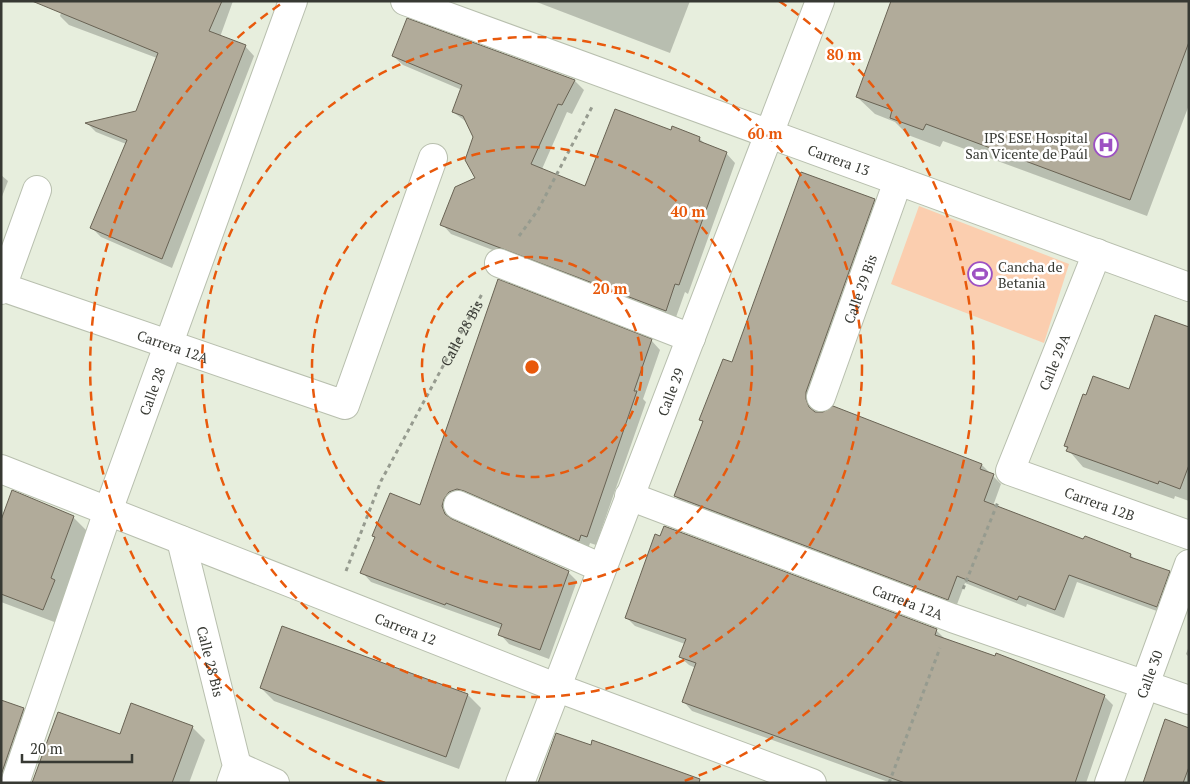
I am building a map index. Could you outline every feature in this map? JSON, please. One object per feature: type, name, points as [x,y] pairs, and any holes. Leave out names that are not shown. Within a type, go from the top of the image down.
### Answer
[{"type":"street","name":"Calle 28","points":[[15,783],[108,511],[293,1]]},
{"type":"street","name":"Carrera 13","points":[[405,1],[1189,287]]},
{"type":"street","name":"Calle 29","points":[[520,783],[820,1]]},
{"type":"street","name":"Carrera 12A","points":[[2,288],[345,405],[433,158]]},
{"type":"street","name":"Calle 29 Bis","points":[[821,397],[898,181]]},
{"type":"street","points":[[2,288],[37,190]]},
{"type":"street","name":"Calle 29A","points":[[1010,471],[1097,253]]},
{"type":"street","points":[[499,263],[691,338]]},
{"type":"street","name":"Carrera 12","points":[[1,469],[558,688],[812,783]]},
{"type":"street","name":"Carrera 12B","points":[[1010,471],[1189,535]]},
{"type":"street","name":"Carrera 12A","points":[[629,496],[952,618],[1189,700]]},
{"type":"street","points":[[458,505],[602,568]]},
{"type":"street","name":"Calle 28 Bis","points":[[181,540],[234,774]]},
{"type":"street","name":"Calle 30","points":[[1109,783],[1189,564]]},
{"type":"street","points":[[234,774],[276,783]]},
{"type":"path","name":"Calle 28 Bis","points":[[334,600],[381,481],[499,263],[538,210],[609,76]]},
{"type":"shaded area","name":"Cancha de Betania","points":[[919,206],[1069,264],[1044,343],[891,284]]},
{"type":"building","points":[[32,1],[222,1],[209,31],[246,45],[162,259],[90,228],[127,140],[85,123],[136,111],[158,53]]},
{"type":"building","name":"IPS ESE Hospital San Vicente de Paúl","points":[[891,1],[1189,1],[1189,42],[1130,200],[926,124],[923,130],[890,118],[892,110],[856,97]]},
{"type":"building","points":[[407,18],[575,80],[562,105],[558,104],[531,164],[585,186],[615,109],[671,130],[672,126],[700,137],[699,141],[727,152],[679,285],[675,284],[666,311],[440,225],[455,187],[475,178],[465,160],[473,137],[463,116],[452,112],[462,85],[392,56]]},
{"type":"building","points":[[801,172],[875,199],[806,392],[809,407],[815,412],[823,412],[833,406],[982,464],[980,469],[994,474],[984,501],[1083,539],[1085,536],[1131,554],[1130,557],[1170,571],[1157,607],[1069,575],[1055,610],[1019,596],[1017,600],[957,576],[948,600],[674,496],[703,421],[699,420],[723,359],[732,362]]},
{"type":"building","points":[[498,279],[652,339],[634,391],[637,391],[587,537],[581,535],[579,541],[457,489],[449,492],[444,499],[442,506],[445,514],[452,519],[569,571],[540,650],[498,635],[502,624],[360,573],[375,537],[372,536],[390,493],[420,505]]},
{"type":"building","points":[[1155,315],[1189,327],[1189,465],[1180,489],[1159,481],[1158,484],[1066,451],[1068,447],[1064,446],[1083,394],[1086,395],[1093,376],[1129,389]]},
{"type":"building","points":[[12,490],[74,516],[51,578],[55,580],[43,610],[1,594],[1,520]]},
{"type":"building","points":[[664,526],[937,629],[935,635],[995,656],[996,653],[1105,695],[1075,783],[905,783],[682,702],[696,663],[679,657],[686,639],[625,618],[655,534],[660,536]]},
{"type":"building","points":[[282,626],[468,694],[446,757],[260,688]]},
{"type":"building","points":[[1,700],[24,708],[1,775]]},
{"type":"building","points":[[131,703],[193,726],[172,783],[32,783],[58,712],[120,734]]},
{"type":"building","points":[[1165,719],[1189,728],[1189,767],[1183,783],[1143,783]]},
{"type":"building","points":[[556,733],[591,745],[592,740],[700,779],[699,783],[538,783]]},
{"type":"place","name":"IPS ESE Hospital San Vicente de Paúl","points":[[1106,145]]},
{"type":"place","name":"Cancha de Betania","points":[[980,274]]}]
